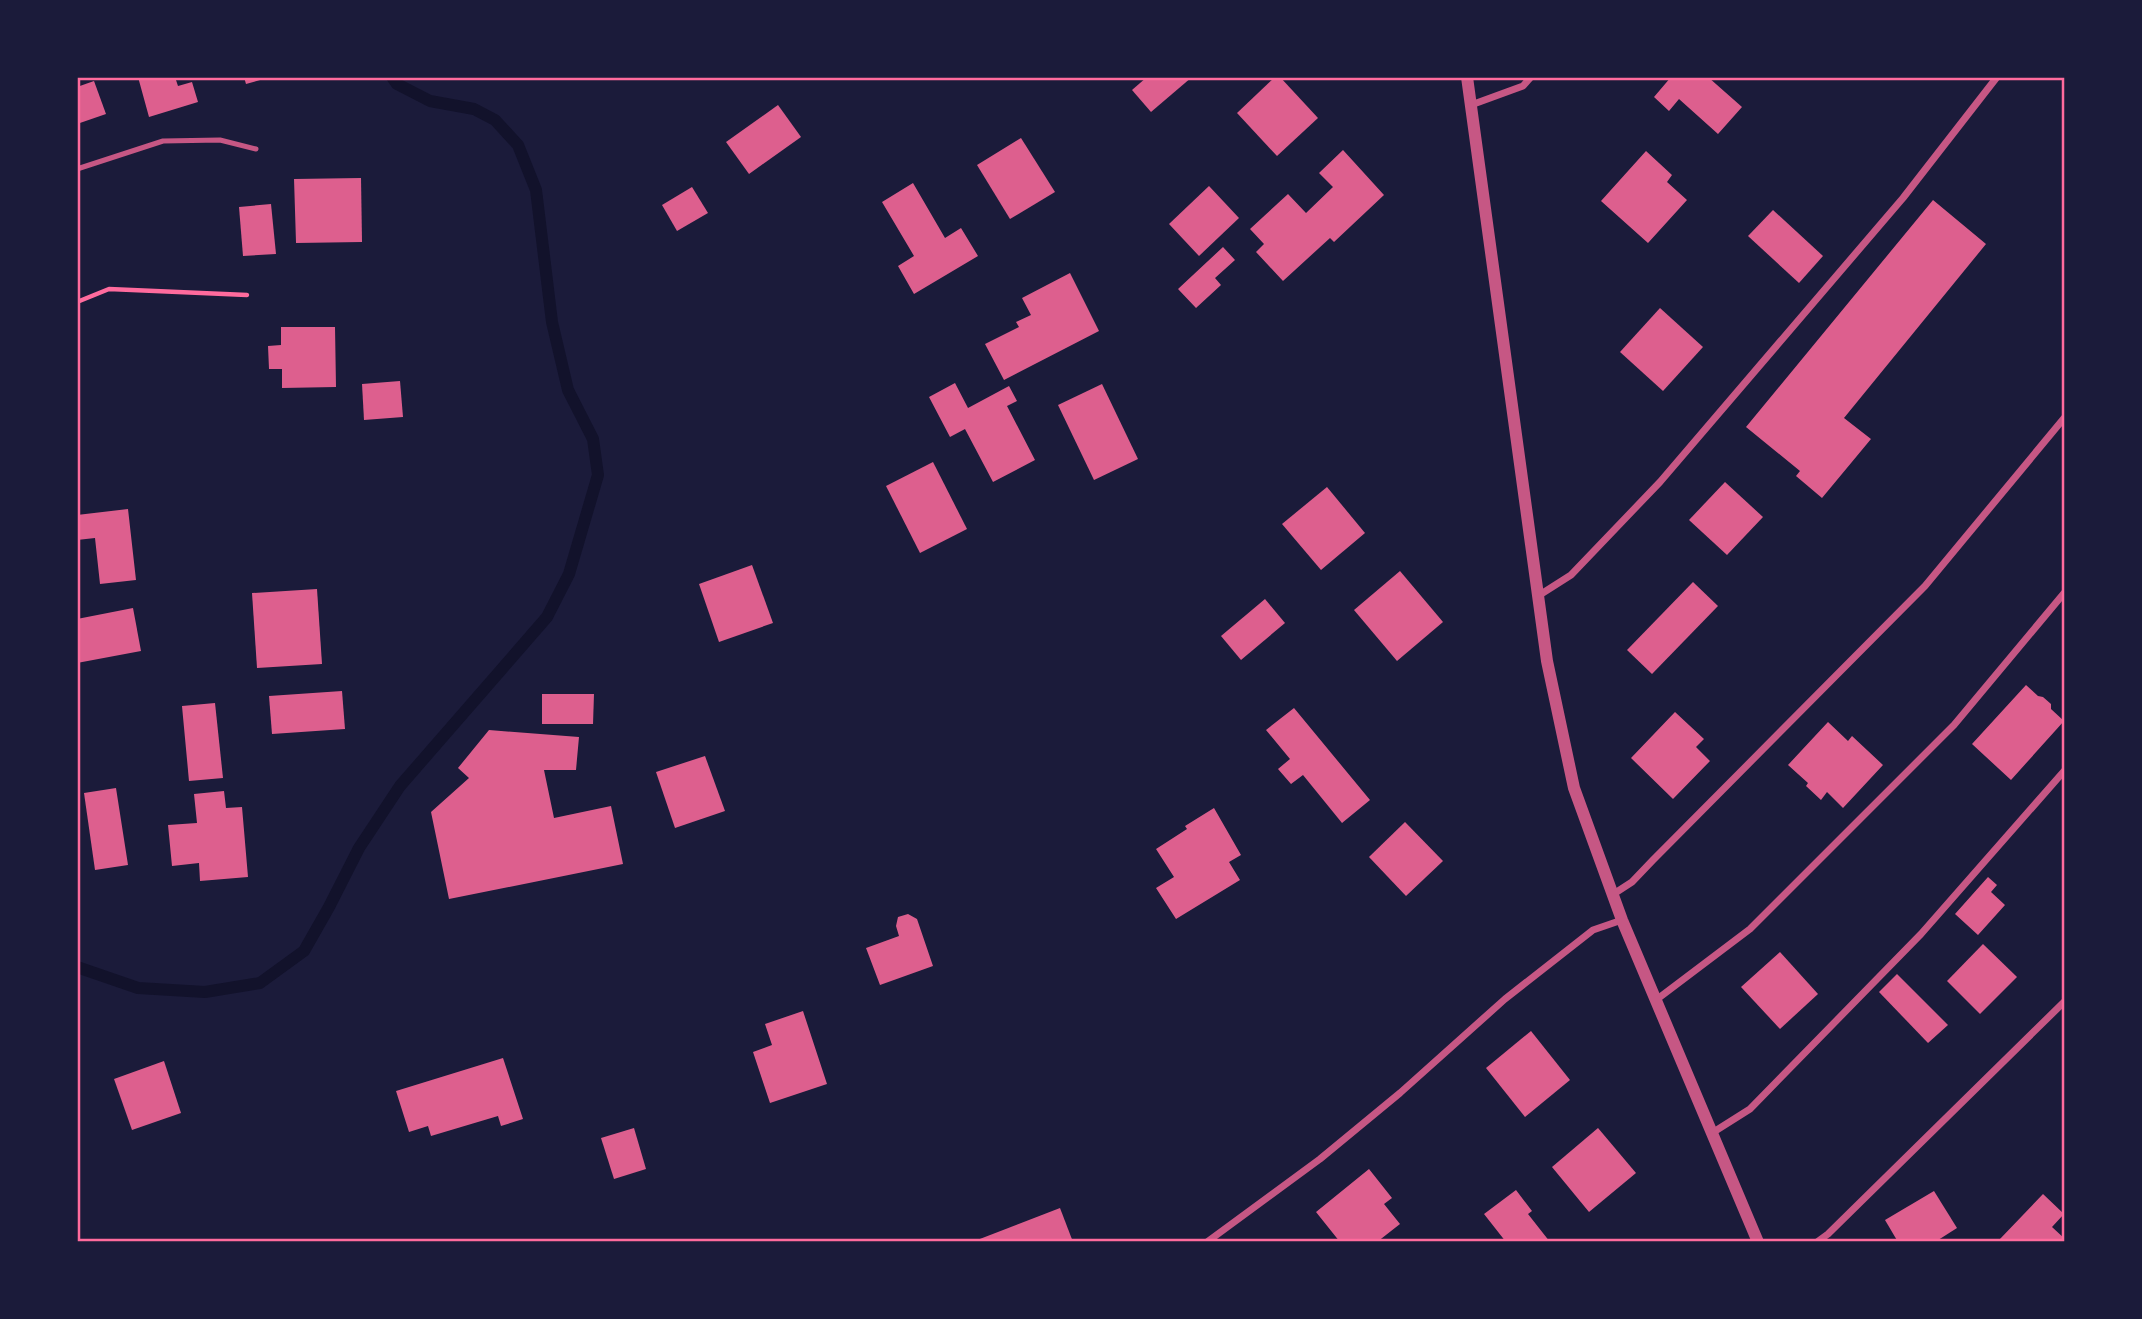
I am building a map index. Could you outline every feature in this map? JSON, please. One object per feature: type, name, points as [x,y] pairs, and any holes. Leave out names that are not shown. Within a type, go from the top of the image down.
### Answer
[{"type":"street","points":[[1467,77],[1547,661],[1574,788],[1622,920],[1758,1242]]},
{"type":"street","points":[[1471,105],[1523,86],[1531,77]]},
{"type":"street","points":[[1538,596],[1571,575],[1661,482],[1903,198],[1997,77]]},
{"type":"street","points":[[1612,895],[1632,881],[1925,586],[2065,417]]},
{"type":"street","points":[[1656,1000],[1751,929],[1954,725],[2065,592]]},
{"type":"street","points":[[1712,1133],[1750,1108],[1921,934],[2065,771]]},
{"type":"street","points":[[1206,1242],[1320,1159],[1400,1093],[1506,999],[1593,930],[1622,920]]},
{"type":"street","points":[[1817,1242],[2065,1001]]},
{"type":"lane","points":[[77,169],[163,141],[220,140],[256,149]]},
{"type":"path","points":[[77,302],[109,289],[247,295]]},
{"type":"building","points":[[138,77],[175,77],[178,86],[192,82],[198,102],[149,117]]},
{"type":"building","points":[[244,77],[267,77],[267,78],[246,84]]},
{"type":"building","points":[[1147,77],[1192,77],[1151,112],[1132,90]]},
{"type":"building","points":[[1275,77],[1280,77],[1318,118],[1277,156],[1237,113]]},
{"type":"building","points":[[1671,77],[1708,77],[1742,107],[1718,134],[1679,99],[1669,111],[1654,97]]},
{"type":"building","points":[[94,81],[106,114],[77,124],[77,87]]},
{"type":"building","points":[[778,105],[801,137],[749,174],[726,142]]},
{"type":"building","points":[[1021,138],[1055,192],[1010,219],[977,165]]},
{"type":"building","points":[[1343,150],[1384,195],[1334,242],[1330,238],[1283,281],[1256,252],[1264,244],[1250,229],[1288,194],[1306,213],[1333,187],[1319,173]]},
{"type":"building","points":[[1646,151],[1672,175],[1667,182],[1687,200],[1648,243],[1601,201]]},
{"type":"building","points":[[361,178],[362,242],[296,243],[294,179]]},
{"type":"building","points":[[913,183],[945,238],[961,228],[978,256],[914,294],[898,266],[914,256],[882,202]]},
{"type":"building","points":[[1209,186],[1239,218],[1199,256],[1169,224]]},
{"type":"building","points":[[692,187],[708,213],[677,231],[662,205]]},
{"type":"building","points":[[1933,200],[1986,244],[1844,418],[1871,439],[1822,498],[1796,476],[1800,471],[1746,427]]},
{"type":"building","points":[[271,204],[276,254],[243,256],[239,207]]},
{"type":"building","points":[[1773,210],[1823,256],[1799,283],[1748,236]]},
{"type":"building","points":[[1223,247],[1235,260],[1215,278],[1221,285],[1196,308],[1178,289]]},
{"type":"building","points":[[1070,273],[1099,331],[1004,380],[985,344],[1019,327],[1016,322],[1031,315],[1022,298]]},
{"type":"building","points":[[1660,308],[1703,347],[1663,391],[1620,352]]},
{"type":"building","points":[[281,327],[335,327],[336,387],[282,388],[282,369],[269,369],[268,346],[281,345]]},
{"type":"building","points":[[400,381],[403,417],[364,420],[362,384]]},
{"type":"building","points":[[955,383],[968,408],[1009,386],[1017,401],[1007,406],[1035,460],[993,482],[965,429],[950,437],[929,397]]},
{"type":"building","points":[[1102,384],[1138,459],[1094,480],[1058,405]]},
{"type":"building","points":[[933,462],[967,529],[920,553],[886,486]]},
{"type":"building","points":[[1725,482],[1763,517],[1727,555],[1689,520]]},
{"type":"building","points":[[1327,487],[1365,533],[1321,570],[1282,524]]},
{"type":"building","points":[[128,509],[136,580],[100,584],[95,538],[77,540],[77,515]]},
{"type":"building","points":[[752,565],[773,623],[719,642],[699,584]]},
{"type":"building","points":[[1400,571],[1443,622],[1397,661],[1354,610]]},
{"type":"building","points":[[1693,582],[1718,606],[1652,674],[1627,650]]},
{"type":"building","points":[[317,589],[322,664],[257,668],[252,593]]},
{"type":"building","points":[[1265,599],[1285,623],[1241,660],[1221,636]]},
{"type":"building","points":[[133,608],[141,651],[77,663],[77,619]]},
{"type":"building","points":[[2026,685],[2051,704],[2051,709],[2064,721],[2011,780],[1972,744]]},
{"type":"building","points":[[342,691],[345,729],[272,734],[269,696]]},
{"type":"building","points":[[542,694],[594,694],[593,724],[542,724]]},
{"type":"building","points":[[215,703],[223,778],[189,781],[182,706]]},
{"type":"building","points":[[1294,708],[1370,800],[1342,823],[1303,775],[1291,784],[1278,769],[1290,759],[1266,730]]},
{"type":"building","points":[[1675,712],[1704,739],[1696,747],[1710,761],[1673,799],[1631,758]]},
{"type":"building","points":[[1828,722],[1848,741],[1852,736],[1883,765],[1843,808],[1827,792],[1821,800],[1806,786],[1808,783],[1788,765]]},
{"type":"building","points":[[489,730],[579,737],[576,770],[544,770],[554,818],[611,806],[623,864],[449,899],[431,812],[469,778],[458,768]]},
{"type":"building","points":[[705,756],[725,811],[675,828],[656,772]]},
{"type":"building","points":[[116,788],[128,865],[95,870],[84,793]]},
{"type":"building","points":[[224,791],[226,808],[242,807],[248,877],[200,881],[199,863],[172,866],[168,825],[197,823],[194,794]]},
{"type":"building","points":[[1214,808],[1241,855],[1229,862],[1240,880],[1176,919],[1156,888],[1174,877],[1156,849]]},
{"type":"building","points":[[1405,822],[1443,861],[1406,896],[1369,857]]},
{"type":"building","points":[[1988,877],[1997,885],[1991,892],[2005,905],[1978,935],[1955,914]]},
{"type":"building","points":[[908,914],[917,919],[933,966],[880,985],[866,948],[899,936],[896,926],[898,917]]},
{"type":"building","points":[[1983,944],[2017,977],[1980,1014],[1947,981]]},
{"type":"building","points":[[1780,952],[1818,994],[1780,1029],[1741,987]]},
{"type":"building","points":[[1897,974],[1948,1025],[1928,1043],[1879,992]]},
{"type":"building","points":[[803,1011],[827,1084],[770,1103],[753,1052],[772,1045],[765,1024]]},
{"type":"building","points":[[1531,1031],[1570,1080],[1525,1117],[1486,1068]]},
{"type":"building","points":[[503,1058],[523,1119],[501,1126],[498,1116],[431,1136],[428,1126],[409,1132],[396,1091]]},
{"type":"building","points":[[164,1061],[181,1113],[132,1130],[114,1079]]},
{"type":"building","points":[[634,1128],[646,1169],[614,1179],[601,1138]]},
{"type":"building","points":[[1598,1128],[1636,1173],[1589,1212],[1552,1167]]},
{"type":"building","points":[[1369,1169],[1392,1198],[1384,1204],[1400,1224],[1377,1242],[1340,1242],[1316,1212]]},
{"type":"building","points":[[1516,1190],[1532,1211],[1528,1214],[1550,1242],[1506,1242],[1484,1214]]},
{"type":"building","points":[[1934,1191],[1957,1228],[1935,1242],[1898,1242],[1885,1220]]},
{"type":"building","points":[[2043,1194],[2064,1214],[2052,1227],[2065,1242],[2000,1242],[1999,1240]]},
{"type":"building","points":[[1060,1208],[1073,1242],[972,1242]]},
{"type":"waterway","points":[[77,967],[138,988],[205,992],[260,983],[304,951],[359,848],[400,786],[547,617],[569,574],[598,475],[593,439],[568,390],[552,322],[536,190],[518,145],[495,120],[474,109],[430,101],[397,84],[392,77]]}]
